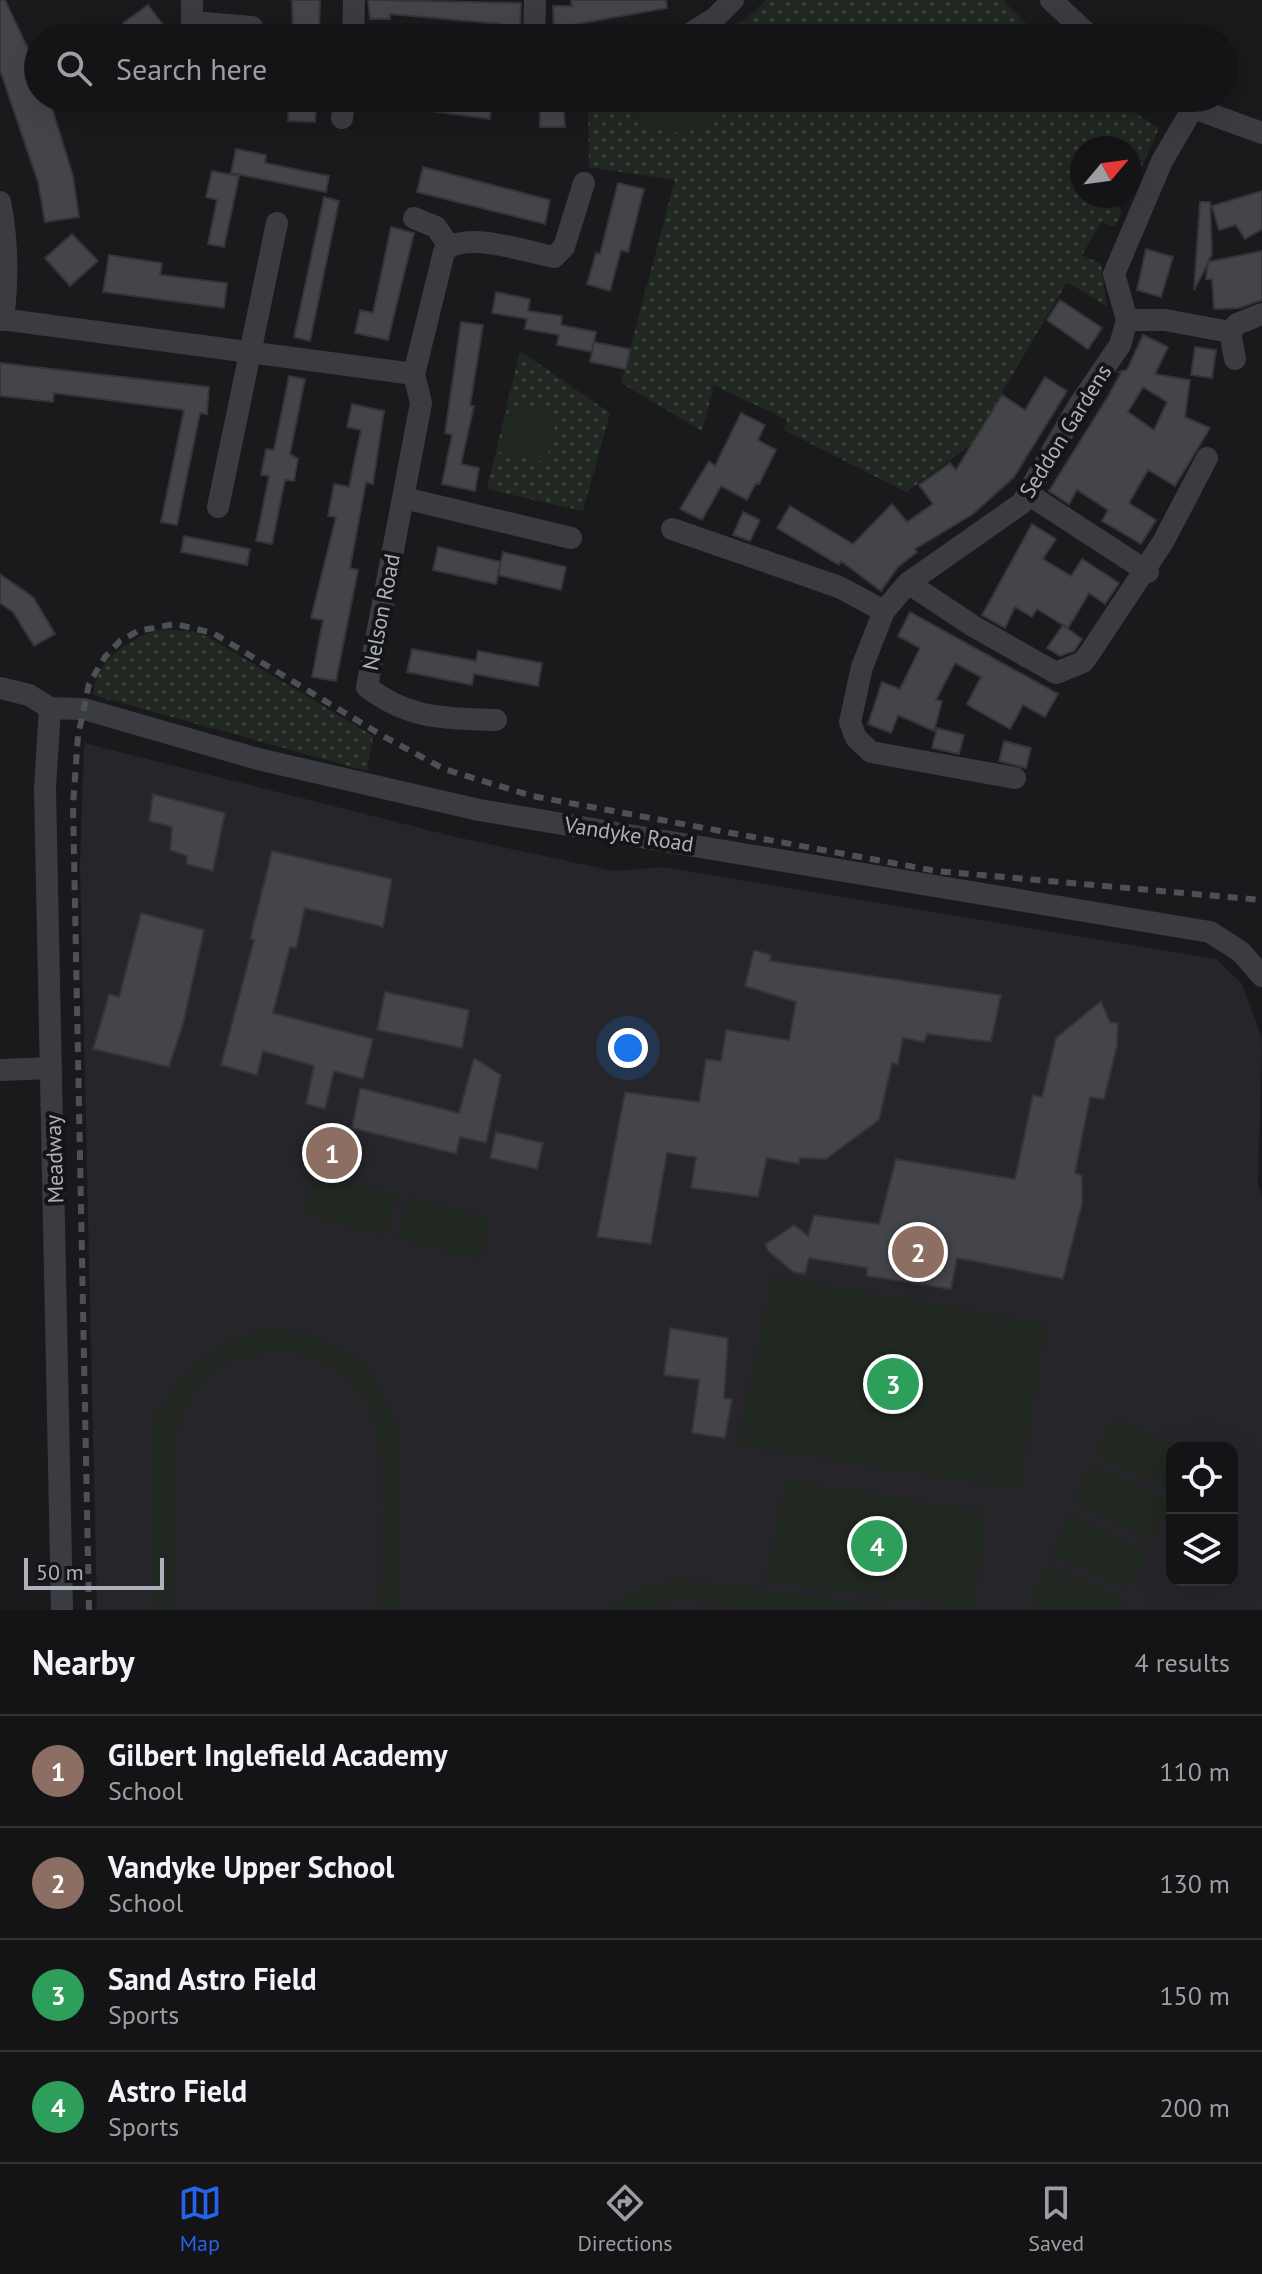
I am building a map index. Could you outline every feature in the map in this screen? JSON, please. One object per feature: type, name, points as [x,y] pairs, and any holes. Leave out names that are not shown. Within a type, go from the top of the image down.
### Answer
[{"type":"street","points":[[353,24],[354,0]]},
{"type":"street","points":[[534,24],[535,0]]},
{"type":"street","points":[[705,24],[733,0]]},
{"type":"street","points":[[1051,0],[1077,24]]},
{"type":"street","points":[[192,20],[226,24]]},
{"type":"street","points":[[1181,112],[1114,274],[1127,320],[1165,320],[1230,332]]},
{"type":"street","points":[[1208,112],[1262,133]]},
{"type":"street","points":[[414,218],[436,227],[449,246],[468,240],[554,257],[564,247],[584,183]]},
{"type":"street","points":[[0,202],[5,225],[7,284],[2,320],[414,374]]},
{"type":"street","points":[[218,507],[277,223]]},
{"type":"street","name":"Nelson Road","points":[[449,246],[444,252],[414,374],[421,403],[367,687],[389,703],[430,718],[496,720]]},
{"type":"street","points":[[1230,332],[1237,324],[1262,314]]},
{"type":"street","name":"Seddon Gardens","points":[[1015,778],[871,752],[856,738],[850,722],[862,667],[884,611],[908,583],[1022,503],[1079,405],[1120,345],[1127,320]]},
{"type":"street","points":[[1230,332],[1235,359]]},
{"type":"street","points":[[908,583],[973,626],[1056,673],[1083,662],[1146,571],[1207,458]]},
{"type":"street","points":[[1028,494],[1146,571]]},
{"type":"street","points":[[404,498],[571,538]]},
{"type":"street","points":[[672,529],[839,587],[884,611]]},
{"type":"street","name":"Vandyke Road","points":[[0,688],[29,695],[50,708],[84,709],[258,759],[479,810],[1210,932],[1260,969]]},
{"type":"street","name":"Meadway","points":[[50,708],[45,789],[62,1610]]},
{"type":"street","points":[[0,1070],[51,1068]]},
{"type":"shaded area","points":[[766,0],[1003,0],[1026,24],[735,24],[746,19]]},
{"type":"shaded area","points":[[588,112],[1133,112],[1159,128],[1142,166],[1142,136],[1070,136],[1070,208],[1119,208],[1122,211],[1115,227],[1101,222],[1082,255],[1101,264],[1107,306],[1067,282],[971,445],[906,492],[784,430],[787,420],[714,385],[702,431],[621,383],[675,180],[589,167]]},
{"type":"shaded area","points":[[634,112],[711,112],[706,126],[686,132],[661,130],[635,116]]},
{"type":"shaded area","points":[[520,351],[610,413],[583,511],[487,489]]},
{"type":"shaded area","points":[[510,405],[558,414],[546,462],[499,452]]},
{"type":"shaded area","points":[[157,630],[192,631],[208,637],[373,736],[367,771],[93,695],[100,671],[107,662],[124,646]]},
{"type":"shaded area","points":[[84,743],[456,837],[614,871],[662,867],[1216,959],[1242,984],[1262,1039],[1258,1184],[1262,1198],[1262,1610],[97,1610],[80,865]]},
{"type":"shaded area","points":[[314,1173],[397,1194],[386,1236],[303,1214]]},
{"type":"shaded area","points":[[407,1197],[490,1218],[480,1260],[396,1239]]},
{"type":"shaded area","points":[[772,1275],[1047,1324],[1019,1490],[737,1445]]},
{"type":"shaded area","points":[[263,1330],[315,1336],[337,1346],[372,1375],[385,1395],[400,1445],[400,1610],[380,1610],[382,1487],[374,1421],[358,1390],[334,1368],[305,1356],[274,1352],[243,1358],[215,1372],[193,1395],[178,1427],[174,1460],[175,1610],[154,1610],[154,1410],[161,1410],[180,1380],[202,1357],[230,1341]]},
{"type":"shaded area","points":[[1113,1417],[1171,1442],[1166,1442],[1166,1487],[1095,1455]]},
{"type":"shaded area","points":[[1090,1464],[1166,1500],[1166,1508],[1152,1540],[1073,1504]]},
{"type":"shaded area","points":[[786,1480],[986,1511],[974,1609],[764,1581]]},
{"type":"shaded area","points":[[1069,1515],[1147,1550],[1129,1589],[1051,1554]]},
{"type":"shaded area","points":[[1047,1564],[1124,1599],[1120,1610],[1044,1610],[1029,1603]]},
{"type":"shaded area","points":[[680,1579],[912,1610],[761,1610],[681,1600],[643,1610],[606,1610],[643,1587]]},
{"type":"building","points":[[0,0],[5,0],[24,40],[24,112],[53,112],[73,176],[79,217],[45,222],[38,182],[0,70]]},
{"type":"building","points":[[292,0],[320,0],[319,24],[293,24]]},
{"type":"building","points":[[368,0],[521,3],[520,24],[390,14],[390,19],[370,19]]},
{"type":"building","points":[[571,0],[666,0],[667,8],[578,24],[554,24],[553,6],[572,6]]},
{"type":"building","points":[[148,5],[162,24],[124,24]]},
{"type":"building","points":[[288,112],[316,112],[315,122],[288,121]]},
{"type":"building","points":[[438,112],[491,112],[490,119]]},
{"type":"building","points":[[540,112],[564,112],[565,127],[540,127]]},
{"type":"building","points":[[236,149],[266,155],[265,163],[329,176],[326,192],[231,173]]},
{"type":"building","points":[[423,167],[550,200],[545,224],[417,192]]},
{"type":"building","points":[[212,171],[239,176],[224,247],[208,244],[217,200],[206,197]]},
{"type":"building","points":[[618,183],[644,189],[628,252],[621,250],[610,291],[587,284],[596,253],[600,254]]},
{"type":"building","points":[[1262,191],[1262,229],[1245,239],[1236,225],[1219,230],[1212,206]]},
{"type":"building","points":[[324,197],[339,201],[310,341],[294,337]]},
{"type":"building","points":[[1200,202],[1210,202],[1212,254],[1208,262],[1262,251],[1262,300],[1239,308],[1214,309],[1212,279],[1206,279],[1208,263],[1194,290]]},
{"type":"building","points":[[391,227],[414,233],[388,340],[355,333],[360,310],[373,313]]},
{"type":"building","points":[[72,234],[98,261],[70,286],[45,258]]},
{"type":"building","points":[[1146,249],[1173,257],[1161,297],[1137,290]]},
{"type":"building","points":[[109,255],[162,263],[160,275],[227,283],[224,308],[103,292]]},
{"type":"building","points":[[496,292],[530,299],[528,311],[562,316],[561,325],[596,332],[592,352],[557,345],[559,335],[525,329],[527,319],[492,313]]},
{"type":"building","points":[[1060,300],[1102,328],[1088,349],[1047,320]]},
{"type":"building","points":[[461,322],[483,325],[470,406],[474,406],[461,464],[479,468],[475,491],[442,484],[452,435],[445,433]]},
{"type":"building","points":[[1143,335],[1168,347],[1155,374],[1190,380],[1185,417],[1210,428],[1175,486],[1148,470],[1129,503],[1156,520],[1141,544],[1102,521],[1108,510],[1077,490],[1069,504],[1049,491],[1107,398],[1119,372],[1127,370]],"holes":[[[1143,387],[1167,402],[1154,430],[1128,412]]]},
{"type":"building","points":[[594,342],[630,349],[626,369],[590,362]]},
{"type":"building","points":[[1195,347],[1216,350],[1212,378],[1191,375]]},
{"type":"building","points":[[0,363],[209,387],[207,414],[200,413],[177,525],[161,522],[184,410],[54,393],[53,402],[0,396]]},
{"type":"building","points":[[289,376],[305,379],[290,454],[298,459],[294,481],[285,480],[272,544],[256,541],[269,476],[261,475],[266,449],[274,450]]},
{"type":"building","points":[[1045,377],[1067,391],[1014,477],[973,514],[915,549],[917,552],[898,567],[881,591],[841,561],[839,565],[777,528],[790,506],[853,544],[892,504],[907,522],[933,504],[919,485],[950,463],[956,470],[1002,395],[1025,410]]},
{"type":"building","points":[[352,404],[384,411],[373,484],[366,482],[350,568],[358,570],[336,681],[312,677],[323,620],[311,618],[336,517],[328,516],[334,484],[349,487],[361,430],[347,427]]},
{"type":"building","points":[[741,413],[765,425],[758,440],[776,450],[747,500],[721,486],[702,520],[680,509],[709,461],[715,466]]},
{"type":"building","points":[[743,512],[760,520],[750,541],[733,535]]},
{"type":"building","points":[[1032,524],[1056,539],[1043,559],[1071,576],[1082,559],[1119,583],[1105,604],[1089,593],[1068,628],[1037,609],[1032,617],[1015,607],[1005,628],[982,615]]},
{"type":"building","points":[[184,536],[250,549],[247,565],[181,552]]},
{"type":"building","points":[[438,547],[501,562],[496,584],[433,570]]},
{"type":"building","points":[[503,552],[566,567],[561,590],[498,575]]},
{"type":"building","points":[[0,574],[33,597],[55,634],[34,646],[13,612],[0,603]]},
{"type":"building","points":[[910,612],[1058,694],[1045,717],[1023,705],[1010,729],[973,708],[967,704],[981,677],[955,663],[936,700],[942,701],[934,731],[898,715],[891,733],[868,724],[882,682],[900,689],[920,648],[898,636]]},
{"type":"building","points":[[1063,625],[1082,639],[1074,651],[1060,656],[1047,648]]},
{"type":"building","points":[[412,649],[476,661],[478,651],[542,663],[538,686],[474,674],[472,685],[407,672]]},
{"type":"building","points":[[937,728],[964,735],[959,754],[932,748]]},
{"type":"building","points":[[1004,741],[1031,748],[1026,768],[999,761]]},
{"type":"building","points":[[153,794],[225,813],[213,871],[186,864],[187,856],[170,850],[172,827],[149,821]]},
{"type":"building","points":[[272,851],[392,879],[383,927],[305,908],[296,948],[290,947],[273,1013],[373,1039],[363,1079],[334,1071],[325,1109],[306,1104],[314,1066],[263,1051],[257,1075],[221,1065],[254,940],[250,939]]},
{"type":"building","points":[[141,913],[204,930],[183,1024],[169,1067],[93,1049],[109,994],[119,997]]},
{"type":"building","points":[[754,950],[771,955],[770,961],[1001,995],[991,1042],[927,1034],[924,1042],[903,1038],[898,1064],[892,1063],[879,1120],[826,1159],[800,1158],[799,1164],[767,1158],[758,1197],[691,1188],[696,1157],[667,1153],[651,1244],[597,1237],[625,1092],[699,1102],[706,1059],[721,1061],[726,1030],[789,1040],[796,1002],[745,986]]},
{"type":"building","points":[[385,992],[469,1010],[462,1048],[377,1030]]},
{"type":"building","points":[[1101,1001],[1110,1022],[1118,1023],[1117,1046],[1104,1099],[1090,1097],[1075,1173],[1082,1176],[1082,1204],[1063,1279],[957,1258],[951,1289],[867,1276],[867,1268],[809,1258],[805,1274],[793,1272],[767,1250],[766,1244],[794,1225],[808,1236],[814,1215],[879,1224],[896,1159],[1015,1179],[1033,1095],[1042,1097],[1056,1038]]},
{"type":"building","points":[[474,1058],[501,1075],[486,1143],[460,1137],[456,1154],[352,1128],[360,1088],[459,1113]]},
{"type":"building","points":[[496,1132],[543,1143],[537,1169],[490,1158]]},
{"type":"building","points":[[670,1328],[728,1338],[724,1398],[732,1399],[725,1438],[692,1433],[699,1380],[664,1375]]},
{"type":"railway","points":[[89,1610],[73,805],[78,736],[89,684],[105,657],[120,641],[138,631],[175,624],[213,633],[383,736],[444,769],[532,796],[936,871],[1262,900]]},
{"type":"place","name":"Gilbert Inglefield Academy","points":[[332,1153]]},
{"type":"place","name":"Vandyke Upper School","points":[[918,1252]]},
{"type":"place","name":"Sand Astro Field","points":[[893,1384]]},
{"type":"place","name":"Astro Field","points":[[877,1546]]}]
